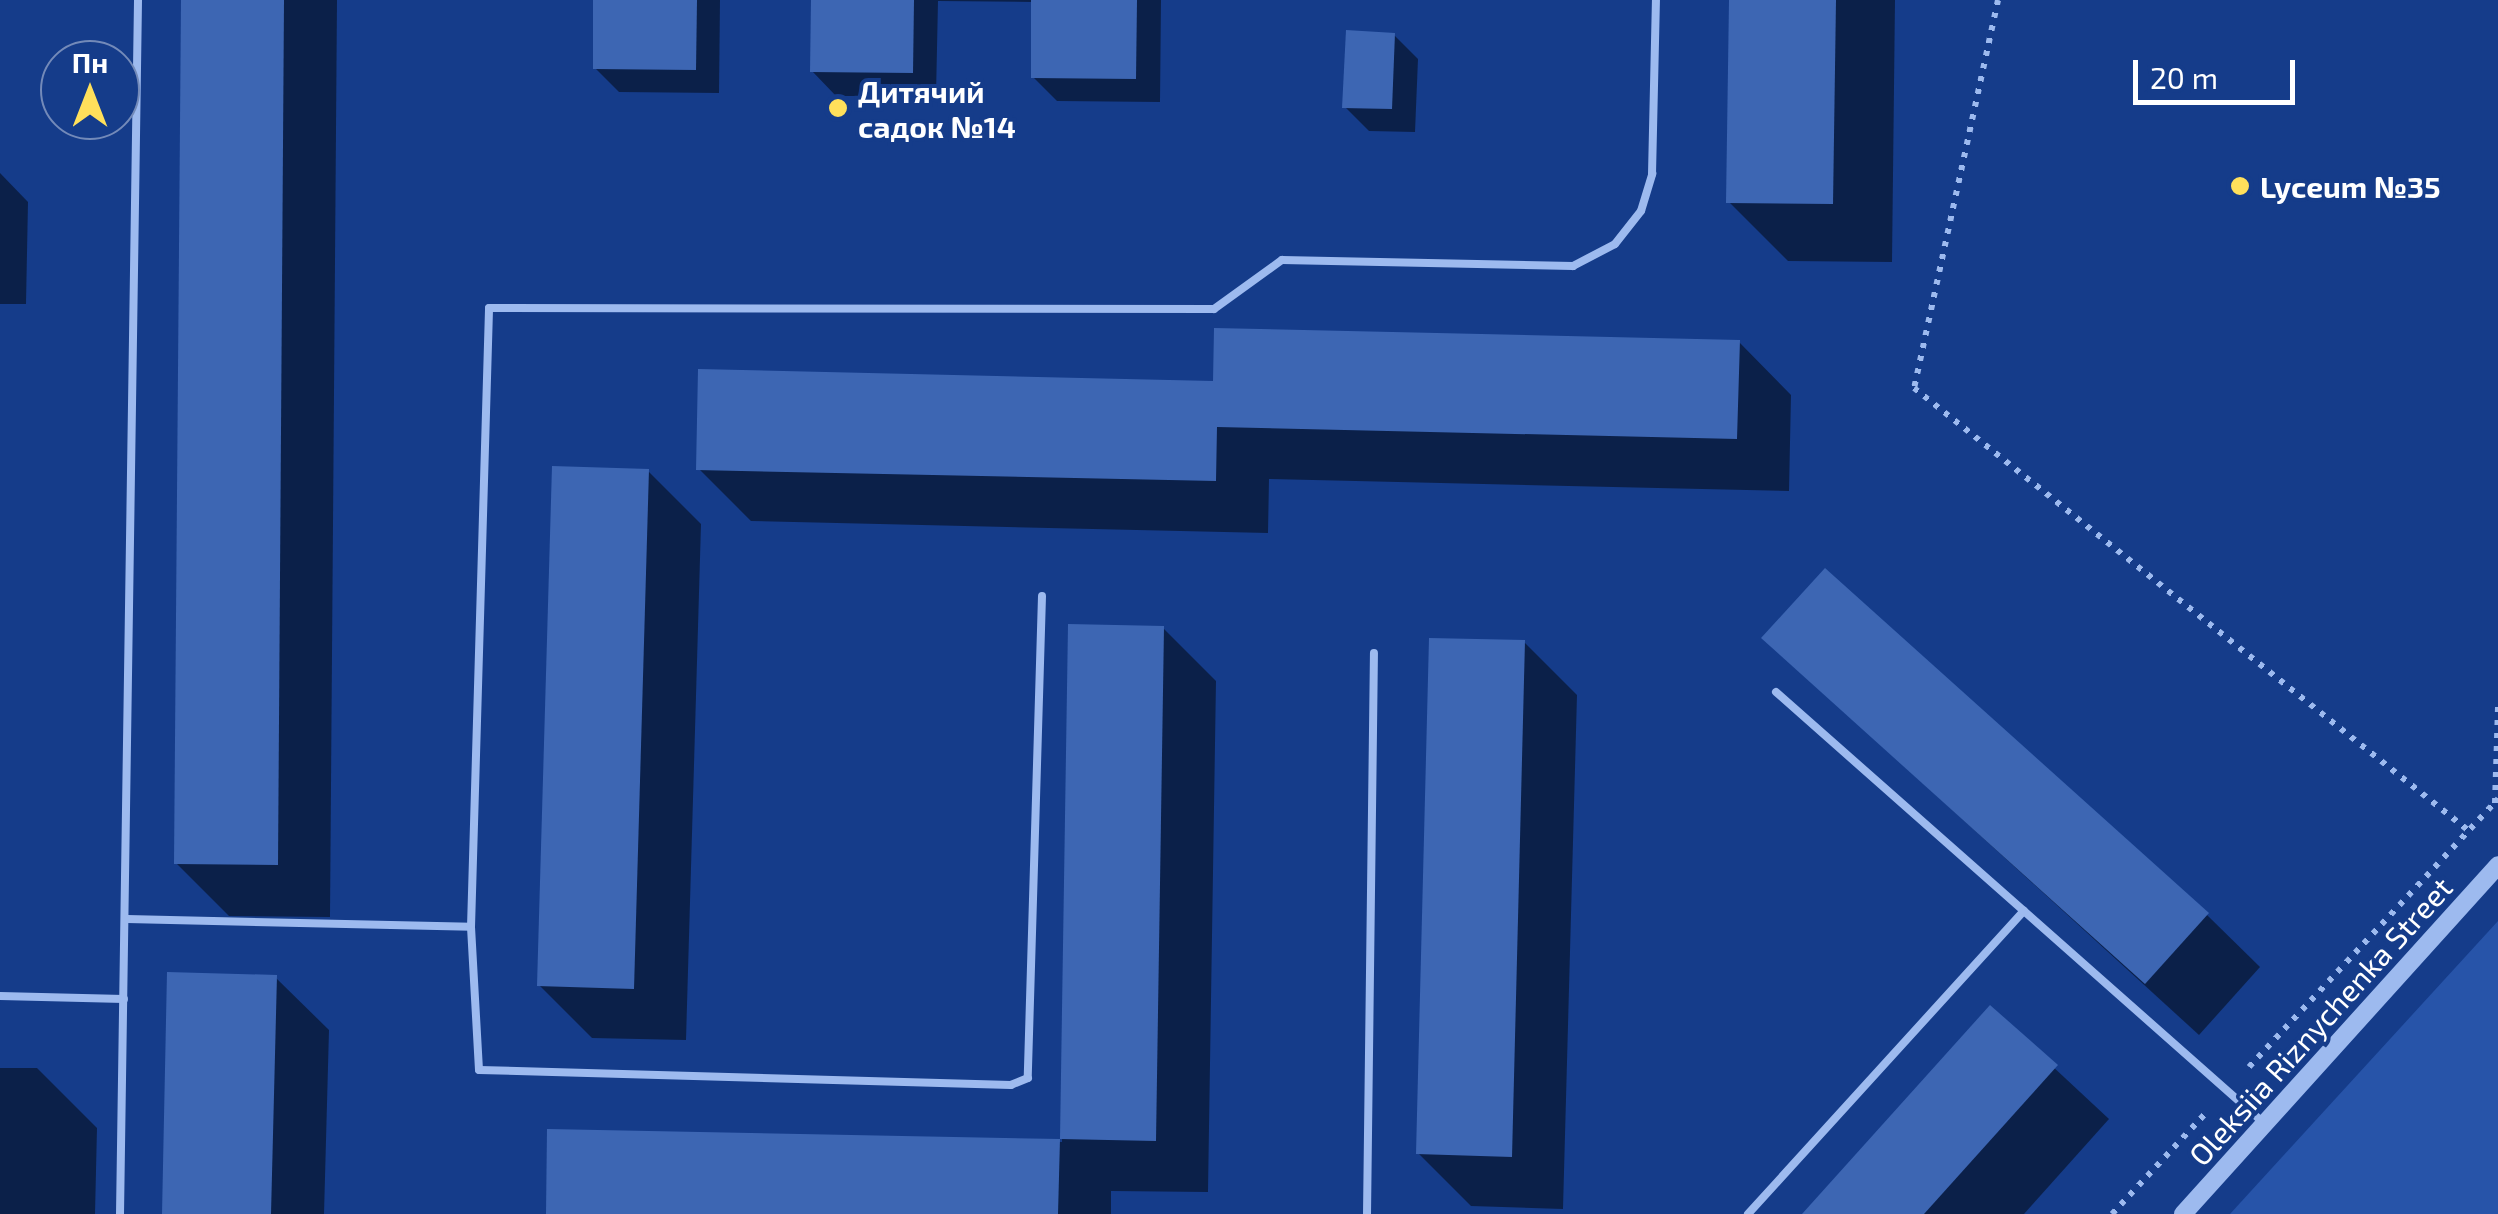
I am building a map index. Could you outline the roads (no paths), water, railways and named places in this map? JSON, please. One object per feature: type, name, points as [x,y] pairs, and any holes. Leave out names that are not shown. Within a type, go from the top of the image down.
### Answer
[{"type":"street","name":"Oleksiia Riznychenka Street","points":[[2183,1214],[2498,865]]},
{"type":"lane","points":[[120,1214],[128,919],[138,0]]},
{"type":"lane","points":[[1042,596],[1028,1078],[1010,1085],[496,1077],[472,1052],[471,927],[489,308],[1214,309],[1282,260],[1573,266],[1615,244],[1641,211],[1652,174],[1656,0]]},
{"type":"lane","points":[[1366,1214],[1374,654]]},
{"type":"lane","points":[[1776,692],[2265,1124]]},
{"type":"lane","points":[[1748,1214],[2024,911]]},
{"type":"lane","points":[[128,919],[471,927]]},
{"type":"lane","points":[[0,996],[124,999]]},
{"type":"place","name":"Дитячий садок №14","points":[[838,108]]},
{"type":"place","name":"Lyceum №35","points":[[2240,186]]}]
